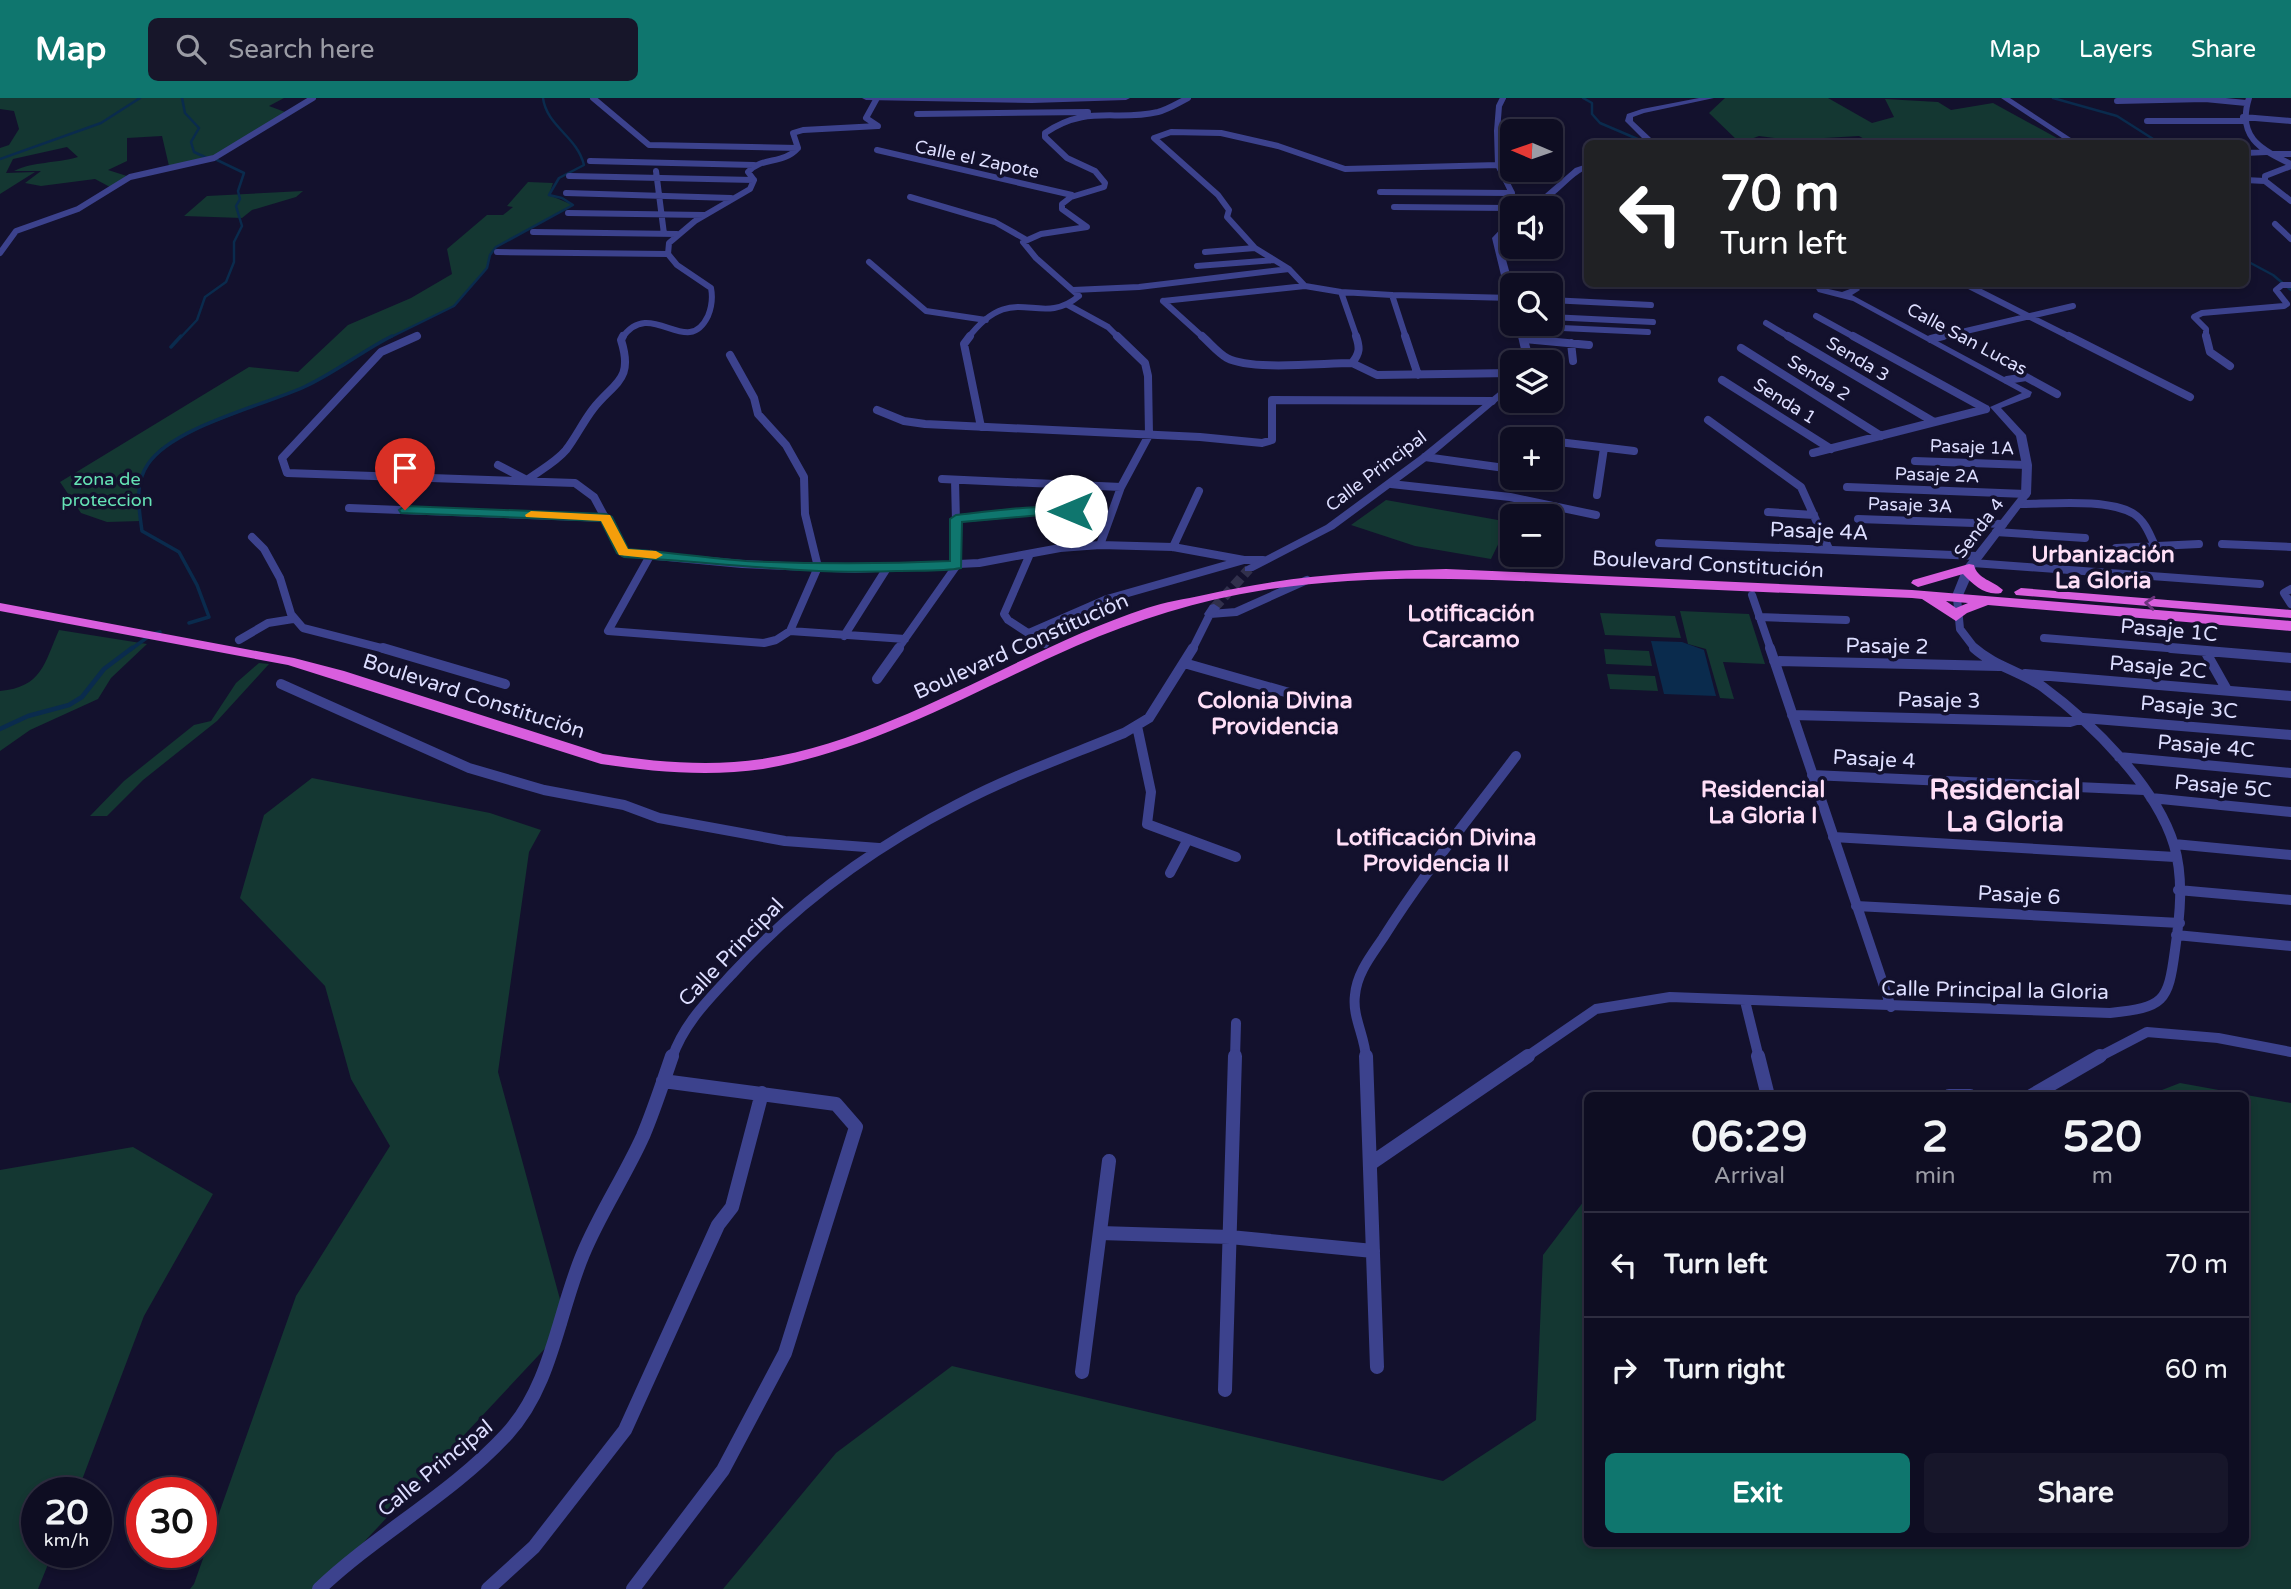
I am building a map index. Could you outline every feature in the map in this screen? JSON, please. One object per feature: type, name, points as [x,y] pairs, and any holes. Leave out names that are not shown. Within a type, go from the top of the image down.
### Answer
[{"type":"highway","name":"Boulevard Constitución","points":[[0,596],[292,650],[359,668],[604,749],[644,755],[702,758],[765,752],[834,736],[905,708],[1116,614],[1195,590],[1241,580],[1347,567],[1472,564],[1915,589]]},
{"type":"highway","name":"Boulevard Constitución","points":[[0,607],[289,661],[338,674],[592,757],[646,766],[703,768],[760,764],[835,747],[891,726],[1125,621],[1206,598],[1309,579],[1352,575],[1446,573],[1915,589],[1968,574],[1998,596],[2291,626]]},
{"type":"highway","points":[[1915,589],[1968,574],[1998,596]]},
{"type":"highway","points":[[1915,589],[1956,617],[1972,606],[1998,596]]},
{"type":"highway","name":"Boulevard Constitución","points":[[1998,596],[2291,614]]},
{"type":"street","points":[[0,253],[16,231],[78,209],[130,177],[214,158],[313,98]]},
{"type":"street","points":[[593,98],[649,145],[661,195],[659,214],[664,234]]},
{"type":"street","points":[[866,98],[1032,101],[1126,98]]},
{"type":"street","points":[[798,148],[793,133],[796,131],[878,126],[866,114],[877,98]]},
{"type":"street","name":"Calle el Zapote","points":[[917,114],[1151,113],[1188,98]]},
{"type":"street","points":[[1503,98],[1499,106],[1498,165],[1512,196]]},
{"type":"street","points":[[1647,140],[1629,121],[1630,116],[1642,111],[1710,98]]},
{"type":"street","points":[[2005,98],[2071,140]]},
{"type":"street","points":[[2117,101],[2248,100],[2243,121],[2248,133],[2268,153],[2291,165]]},
{"type":"street","name":"Calle el Zapote","points":[[877,150],[1072,195],[1095,191],[1104,187],[1105,183],[1095,171],[1067,158],[1045,134],[1061,123],[1094,113]]},
{"type":"street","points":[[2147,121],[2291,121]]},
{"type":"street","points":[[2243,121],[2291,127]]},
{"type":"street","points":[[1305,286],[1289,269],[1255,248],[1227,217],[1229,210],[1218,195],[1154,138],[1177,130],[1204,130],[1326,161],[1345,169],[1498,165]]},
{"type":"street","points":[[649,145],[798,148]]},
{"type":"street","points":[[2249,146],[2259,145]]},
{"type":"street","points":[[590,161],[754,164],[790,157],[798,148]]},
{"type":"street","points":[[2249,153],[2291,154]]},
{"type":"street","points":[[754,164],[748,172],[754,180]]},
{"type":"street","points":[[2265,181],[2264,176],[2291,165]]},
{"type":"street","points":[[1548,196],[1584,168]]},
{"type":"street","points":[[569,176],[754,180]]},
{"type":"street","points":[[667,254],[669,243],[677,234],[750,188],[754,180]]},
{"type":"street","points":[[2249,180],[2265,181],[2291,201]]},
{"type":"street","points":[[1380,192],[1512,193]]},
{"type":"street","points":[[566,194],[731,198]]},
{"type":"street","points":[[910,197],[995,222],[1025,239],[1087,227],[1062,209],[1062,204],[1072,195]]},
{"type":"street","points":[[1394,208],[1500,208]]},
{"type":"street","points":[[568,212],[704,215]]},
{"type":"street","points":[[2275,224],[2291,239]]},
{"type":"street","points":[[533,232],[677,234]]},
{"type":"street","points":[[1500,234],[1496,238],[1500,258]]},
{"type":"street","points":[[981,427],[978,401],[964,344],[975,328],[1009,306],[1047,310],[1068,305],[1079,296],[1025,247],[1025,239]]},
{"type":"street","points":[[1205,252],[1255,248]]},
{"type":"street","points":[[497,251],[667,254],[677,265],[711,288],[714,299],[706,320],[692,332],[681,333],[651,321],[640,321],[628,328],[621,340],[626,356],[623,375],[612,392],[594,407],[564,452],[527,480]]},
{"type":"street","points":[[1197,266],[1274,260]]},
{"type":"street","points":[[869,262],[926,311],[986,320]]},
{"type":"street","points":[[1073,290],[1139,288],[1289,269]]},
{"type":"street","points":[[2230,366],[2207,349],[2204,340],[2206,329],[2194,317],[2202,313],[2284,306],[2287,304],[2276,290],[2287,285]]},
{"type":"street","points":[[1500,298],[1392,295],[1342,292],[1305,286],[1163,301],[1227,358],[1240,362],[1353,363],[1377,375],[1500,373]]},
{"type":"street","name":"Calle San Lucas","points":[[1819,287],[1821,290],[1843,295],[1855,289],[1931,339],[2025,390],[2027,395],[1990,408]]},
{"type":"street","points":[[1971,287],[2190,397]]},
{"type":"street","points":[[1342,292],[1360,346],[1359,355],[1353,363]]},
{"type":"street","points":[[1392,295],[1418,375]]},
{"type":"street","points":[[1563,301],[1651,305]]},
{"type":"street","points":[[1068,305],[1108,327],[1144,363],[1150,406],[1149,435],[1121,487],[1100,545]]},
{"type":"street","points":[[1931,339],[2073,306]]},
{"type":"street","name":"Senda 4","points":[[1816,316],[1990,408],[2021,435],[2027,465],[2023,499],[1999,528],[1968,574]]},
{"type":"street","points":[[1563,318],[1653,322]]},
{"type":"street","name":"Senda 3","points":[[1766,323],[1934,422]]},
{"type":"street","points":[[1563,327],[1648,332]]},
{"type":"street","points":[[417,336],[381,352],[282,458],[287,473],[575,483],[594,497],[624,553],[742,564],[887,568],[957,565],[1100,545],[1173,547],[1247,564]]},
{"type":"street","points":[[1523,336],[1526,350]]},
{"type":"street","points":[[1524,339],[1589,345]]},
{"type":"street","points":[[1571,343],[1573,360]]},
{"type":"street","name":"Senda 2","points":[[1741,348],[1881,436]]},
{"type":"street","points":[[651,555],[608,631],[764,643],[776,640],[790,631],[818,567],[805,514],[804,477],[786,445],[758,414],[754,398],[730,355]]},
{"type":"street","points":[[2007,380],[2026,377],[2057,394]]},
{"type":"street","name":"Senda 1","points":[[1722,380],[1831,449]]},
{"type":"street","name":"Calle Principal","points":[[1247,564],[1264,560],[1330,527],[1391,484],[1500,394]]},
{"type":"street","points":[[877,410],[904,421],[1262,443],[1272,440],[1272,400],[1492,401]]},
{"type":"street","points":[[1813,453],[1990,408]]},
{"type":"street","points":[[1708,420],[1801,487],[1829,549]]},
{"type":"street","points":[[1563,442],[1634,451]]},
{"type":"street","points":[[1597,495],[1604,447]]},
{"type":"street","points":[[1425,457],[1500,466]]},
{"type":"street","name":"Pasaje 1A","points":[[1915,461],[2027,465]]},
{"type":"street","points":[[498,465],[527,480]]},
{"type":"street","points":[[942,479],[1121,487]]},
{"type":"street","points":[[877,679],[957,565],[955,480]]},
{"type":"street","points":[[1391,484],[1510,497],[1596,516]]},
{"type":"street","name":"Pasaje 2A","points":[[1847,487],[2108,507],[2131,512],[2141,521],[2155,546]]},
{"type":"street","points":[[1173,547],[1199,491]]},
{"type":"street","points":[[349,508],[606,517]]},
{"type":"street","points":[[956,519],[1041,511],[1109,515]]},
{"type":"street","points":[[1768,512],[1814,514]]},
{"type":"street","name":"Pasaje 3A","points":[[1858,519],[1999,528],[2085,538]]},
{"type":"street","points":[[252,537],[264,549],[280,578],[293,619],[303,628],[362,642],[505,684]]},
{"type":"street","name":"Pasaje 4A","points":[[1659,543],[1829,549],[1968,574],[2260,584]]},
{"type":"street","points":[[2116,548],[2199,544]]},
{"type":"street","points":[[2222,544],[2291,547]]},
{"type":"street","points":[[1030,554],[1004,614],[1008,620],[1045,644]]},
{"type":"street","points":[[1029,633],[1107,599],[1247,564]]},
{"type":"street","points":[[844,636],[887,568]]},
{"type":"street","points":[[1968,574],[1956,617],[1957,625],[1973,648],[1999,666],[2022,674],[2083,718],[2148,794],[2174,844],[2178,929],[2172,978],[2167,995],[2161,1001],[2141,1010],[2147,1032]]},
{"type":"street","name":"Calle Principal","points":[[319,1589],[352,1558],[455,1482],[509,1433],[526,1408],[554,1345],[570,1286],[584,1251],[643,1135],[676,1046],[692,1018],[751,953],[808,901],[878,848],[998,785],[1077,754],[1149,718],[1184,663],[1212,611],[1236,612],[1309,579]]},
{"type":"street","points":[[2291,589],[2284,593],[2291,604]]},
{"type":"street","points":[[1752,595],[1891,1007]]},
{"type":"street","points":[[1759,617],[1846,620]]},
{"type":"street","points":[[239,640],[268,623],[293,619]]},
{"type":"street","points":[[790,631],[905,639]]},
{"type":"street","name":"Pasaje 1C","points":[[2044,638],[2291,658]]},
{"type":"street","points":[[2205,651],[2227,690]]},
{"type":"street","name":"Pasaje 2","points":[[1774,661],[1999,666]]},
{"type":"street","points":[[1184,663],[1331,705]]},
{"type":"street","name":"Pasaje 2C","points":[[2022,674],[2291,696]]},
{"type":"street","points":[[281,684],[469,768],[544,790],[624,805],[659,818],[785,841],[878,848]]},
{"type":"street","name":"Pasaje 3","points":[[1792,716],[2070,722],[2083,718]]},
{"type":"street","name":"Pasaje 3C","points":[[2083,718],[2291,735]]},
{"type":"street","points":[[1137,726],[1151,792],[1147,824],[1236,857]]},
{"type":"street","points":[[1377,1367],[1366,1041],[1357,1027],[1353,1009],[1359,976],[1399,913],[1516,756]]},
{"type":"street","name":"Pasaje 4C","points":[[2119,757],[2291,773]]},
{"type":"street","name":"Pasaje 4","points":[[1812,775],[2148,794]]},
{"type":"street","name":"Pasaje 5C","points":[[2148,794],[2291,812]]},
{"type":"street","points":[[1833,838],[2175,857]]},
{"type":"street","points":[[1170,873],[1188,839]]},
{"type":"street","points":[[2174,844],[2291,855]]},
{"type":"street","points":[[2178,890],[2291,900]]},
{"type":"street","name":"Pasaje 6","points":[[1856,906],[2178,929],[2291,946]]},
{"type":"street","name":"Calle Principal la Gloria","points":[[1370,1164],[1596,1009],[1670,997],[1891,1007],[2110,1013],[2141,1010]]},
{"type":"street","points":[[1745,1001],[1767,1092]]},
{"type":"street","points":[[1225,1390],[1237,1023]]},
{"type":"street","points":[[2038,1092],[2122,1043],[2147,1032],[2218,1038],[2291,1052]]},
{"type":"street","points":[[633,1589],[723,1470],[785,1353],[856,1127],[836,1104],[663,1081]]},
{"type":"street","points":[[488,1589],[534,1547],[625,1430],[718,1225],[732,1207],[762,1093]]},
{"type":"street","points":[[1082,1372],[1109,1161]]},
{"type":"street","points":[[1100,1233],[1230,1237],[1373,1251]]},
{"type":"green space","points":[[0,98],[284,98],[269,106],[285,112],[210,159],[169,166],[162,136],[127,138],[127,161],[108,170],[130,177],[110,187],[95,179],[41,186],[25,183],[41,171],[14,171],[78,157],[67,147],[13,159],[6,173],[35,172],[0,194],[0,148],[9,145],[19,129],[14,111],[0,109]]},
{"type":"green space","points":[[1725,98],[1828,98],[1872,123],[1894,117],[1885,99],[1938,102],[1951,110],[1993,103],[2061,140],[1866,140],[1859,136],[1790,140],[1759,136],[1737,140],[1709,113]]},
{"type":"green space","name":"zona de proteccion","points":[[528,182],[553,183],[549,195],[573,205],[496,247],[490,255],[487,268],[454,306],[370,347],[307,386],[195,430],[161,448],[146,466],[137,497],[141,521],[107,522],[81,513],[60,482],[249,367],[298,372],[348,325],[411,298],[452,274],[447,249],[487,215],[503,215],[513,207],[507,206]]},
{"type":"green space","points":[[303,191],[296,197],[252,210],[242,218],[184,216],[207,196]]},
{"type":"green space","points":[[1386,500],[1500,520],[1500,540],[1491,559],[1415,546],[1351,525]]},
{"type":"green space","points":[[1680,611],[1749,614],[1765,664],[1723,662],[1734,699],[1720,698],[1706,649],[1688,644]]},
{"type":"green space","points":[[1600,613],[1675,616],[1681,638],[1605,635]]},
{"type":"green space","points":[[59,630],[147,644],[111,678],[98,699],[30,730],[0,751],[0,691],[25,685],[40,672]]},
{"type":"green space","points":[[1604,649],[1649,651],[1652,666],[1606,664]]},
{"type":"green space","points":[[259,663],[269,664],[217,721],[143,780],[107,816],[90,816],[124,781],[194,725],[211,721],[236,683]]},
{"type":"green space","points":[[1607,674],[1655,676],[1658,691],[1610,689]]},
{"type":"green space","points":[[312,778],[490,813],[541,830],[529,852],[498,1072],[567,1325],[320,1589],[190,1589],[200,1568],[217,1568],[217,1519],[296,1296],[390,1146],[351,1079],[325,986],[240,898],[264,815]]},
{"type":"green space","points":[[2180,1083],[2230,1092],[2157,1092]]},
{"type":"green space","points":[[2249,1095],[2291,1103],[2291,1589],[723,1589],[836,1453],[952,1366],[1443,1481],[1536,1420],[1543,1255],[1584,1201],[1584,1547],[2249,1547]]},
{"type":"green space","points":[[133,1147],[213,1194],[144,1316],[83,1477],[21,1477],[21,1568],[47,1568],[38,1589],[0,1589],[0,1170]]},
{"type":"water","points":[[1651,641],[1682,642],[1704,650],[1716,696],[1664,694]]},
{"type":"waterway","points":[[0,159],[101,123],[140,98]]},
{"type":"waterway","points":[[182,98],[185,113],[199,128],[191,142],[194,152],[207,158]]},
{"type":"waterway","points":[[389,338],[454,306],[487,268],[490,255],[496,247],[573,205],[562,198],[549,195],[559,178],[584,165],[575,146],[550,117],[543,98]]},
{"type":"waterway","points":[[1583,98],[1592,103],[1592,114],[1600,123],[1640,140]]},
{"type":"waterway","points":[[2053,98],[2117,116],[2155,140]]},
{"type":"waterway","points":[[180,338],[197,320],[205,297],[226,282],[234,262],[234,242],[242,226],[236,206],[240,199],[238,191],[244,173],[217,160]]},
{"type":"waterway","points":[[2249,262],[2273,275],[2291,290]]},
{"type":"waterway","points":[[171,347],[181,336]]},
{"type":"waterway","points":[[189,623],[209,617],[197,585],[179,552],[142,531],[139,488],[148,464],[160,451],[197,428],[304,387],[392,336]]},
{"type":"waterway","points":[[130,650],[152,634],[160,632]]},
{"type":"waterway","points":[[0,729],[28,716],[69,705],[82,697],[104,669],[132,648]]},
{"type":"tunnel","points":[[1214,608],[1249,569]]},
{"type":"slow traffic","points":[[531,515],[606,517],[624,553],[656,555]]},
{"type":"district","name":"Urbanización La Gloria","points":[[2103,567]]},
{"type":"district","name":"Lotificación Carcamo","points":[[1471,626]]},
{"type":"district","name":"Colonia Divina Providencia","points":[[1275,713]]},
{"type":"district","name":"Residencial La Gloria I","points":[[1763,802]]},
{"type":"district","name":"Residencial La Gloria","points":[[2005,805]]},
{"type":"district","name":"Lotificación Divina Providencia II","points":[[1436,850]]},
{"type":"route","points":[[405,510],[606,517],[624,553],[688,557],[719,563],[855,569],[957,565],[956,519],[1071,511]]}]
